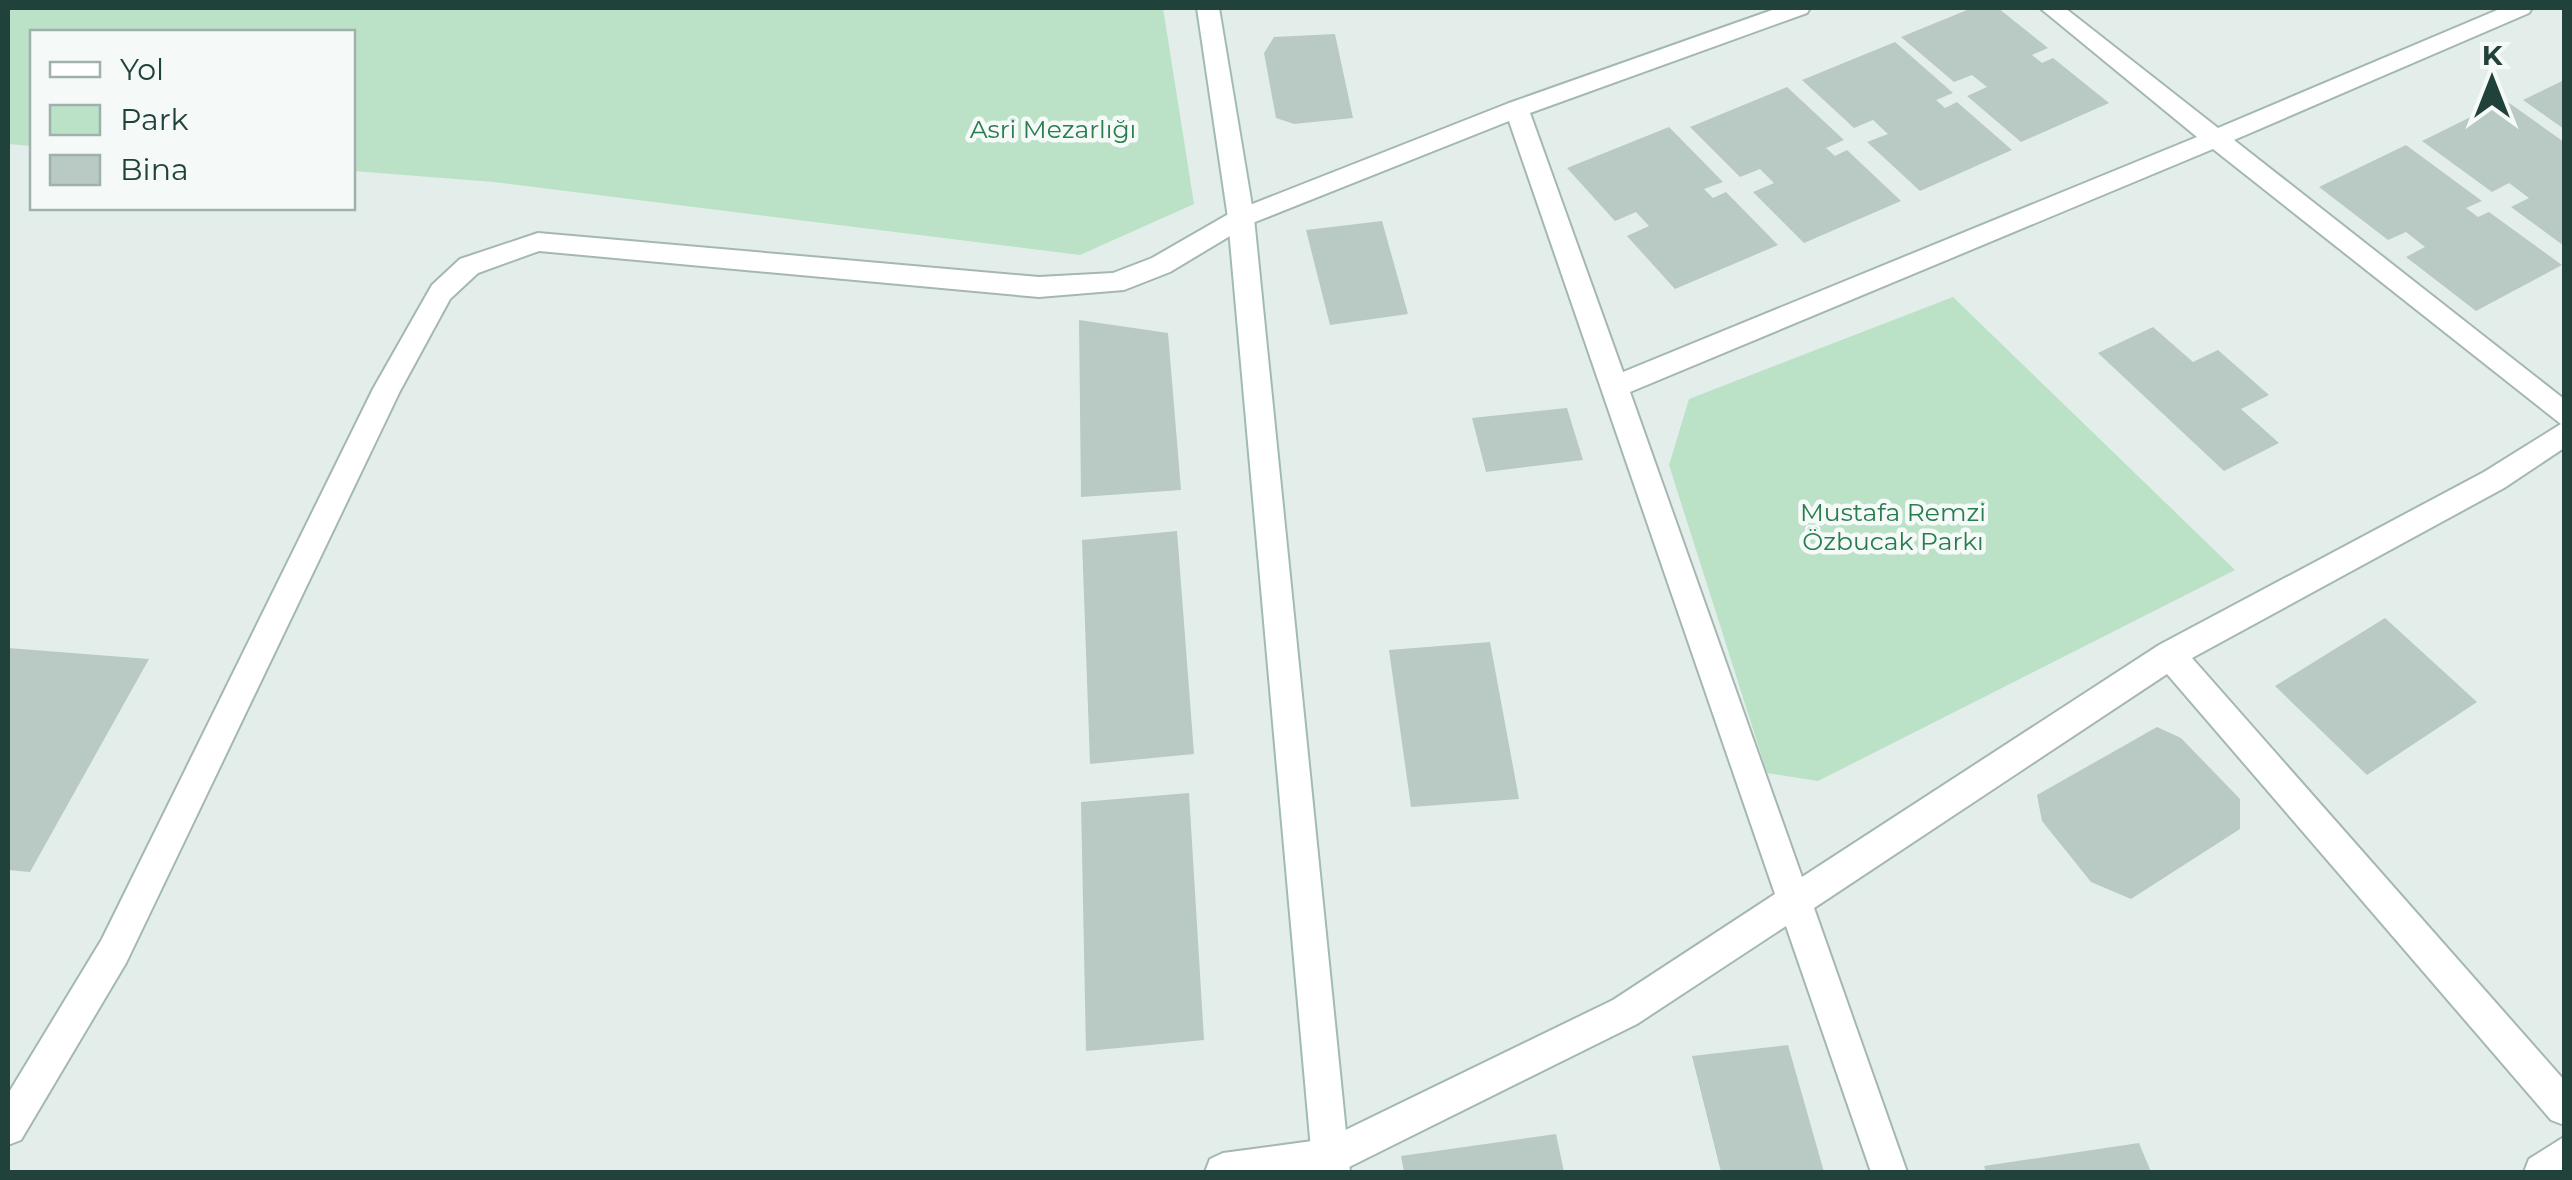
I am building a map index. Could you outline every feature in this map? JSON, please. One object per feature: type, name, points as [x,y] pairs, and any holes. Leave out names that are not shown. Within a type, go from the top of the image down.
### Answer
[{"type":"street","points":[[1208,8],[1241,218],[1331,1165]]},
{"type":"street","points":[[8,1127],[114,951],[387,389],[440,292],[469,266],[538,242],[1039,287],[1115,284],[1161,265],[1241,218],[1744,16],[1799,8]]},
{"type":"street","points":[[2051,8],[2564,414]]},
{"type":"street","points":[[1614,387],[2521,8]]},
{"type":"street","points":[[1517,109],[1888,1172]]},
{"type":"street","points":[[1224,1172],[1331,1165],[1625,1012],[2170,654],[2494,480],[2564,434]]},
{"type":"street","points":[[2170,654],[2564,1107]]},
{"type":"street","points":[[2542,1172],[2564,1156]]},
{"type":"green space","name":"Asri Mezarlığı","points":[[8,8],[1163,8],[1194,204],[1080,255],[494,182],[355,171],[355,30],[30,30],[30,146],[8,144]]},
{"type":"green space","name":"Mustafa Remzi Özbucak Parkı","points":[[1953,297],[2235,570],[1818,781],[1767,773],[1669,465],[1689,399]]},
{"type":"building","points":[[1972,8],[1998,8],[2048,48],[2032,55],[2042,63],[2053,58],[2109,103],[2021,142],[1967,96],[1987,87],[1972,75],[1954,82],[1901,37]]},
{"type":"building","points":[[1335,34],[1353,118],[1294,124],[1276,118],[1264,53],[1274,37]]},
{"type":"building","points":[[1895,42],[1953,93],[1936,100],[1945,108],[1957,102],[2012,150],[1920,191],[1867,142],[1888,134],[1873,120],[1854,128],[1802,80]]},
{"type":"building","points":[[2564,80],[2564,129],[2523,100]]},
{"type":"building","points":[[1787,87],[1844,140],[1826,148],[1835,156],[1847,150],[1901,201],[1804,243],[1753,192],[1774,183],[1760,169],[1740,177],[1690,127]]},
{"type":"building","points":[[2505,100],[2564,142],[2564,246],[2511,207],[2529,198],[2509,183],[2492,192],[2422,141]]},
{"type":"building","points":[[1669,127],[1723,182],[1704,189],[1713,198],[1726,192],[1778,245],[1675,289],[1627,236],[1649,226],[1636,212],[1615,221],[1567,168]]},
{"type":"building","points":[[2406,145],[2482,201],[2466,208],[2478,217],[2489,212],[2562,265],[2476,311],[2406,257],[2425,247],[2406,232],[2388,240],[2319,187]]},
{"type":"building","points":[[1382,221],[1408,314],[1330,325],[1306,230]]},
{"type":"building","points":[[1079,320],[1168,333],[1181,490],[1081,497]]},
{"type":"building","points":[[2153,327],[2193,362],[2218,350],[2269,395],[2241,409],[2279,443],[2224,471],[2098,353]]},
{"type":"building","points":[[1567,408],[1583,460],[1486,472],[1472,418]]},
{"type":"building","points":[[1177,531],[1194,754],[1090,764],[1082,540]]},
{"type":"building","points":[[2385,618],[2477,702],[2367,775],[2275,686]]},
{"type":"building","points":[[1490,642],[1519,799],[1411,807],[1389,650]]},
{"type":"building","points":[[8,648],[149,659],[30,872],[8,870]]},
{"type":"building","points":[[2157,727],[2181,738],[2240,799],[2240,829],[2131,899],[2091,882],[2042,821],[2037,795]]},
{"type":"building","points":[[1189,793],[1204,1040],[1086,1051],[1081,802]]},
{"type":"building","points":[[1788,1045],[1824,1172],[1721,1172],[1692,1056]]},
{"type":"building","points":[[1556,1134],[1564,1172],[1404,1172],[1401,1156]]},
{"type":"building","points":[[2139,1143],[2151,1172],[1986,1172],[1984,1166]]}]
